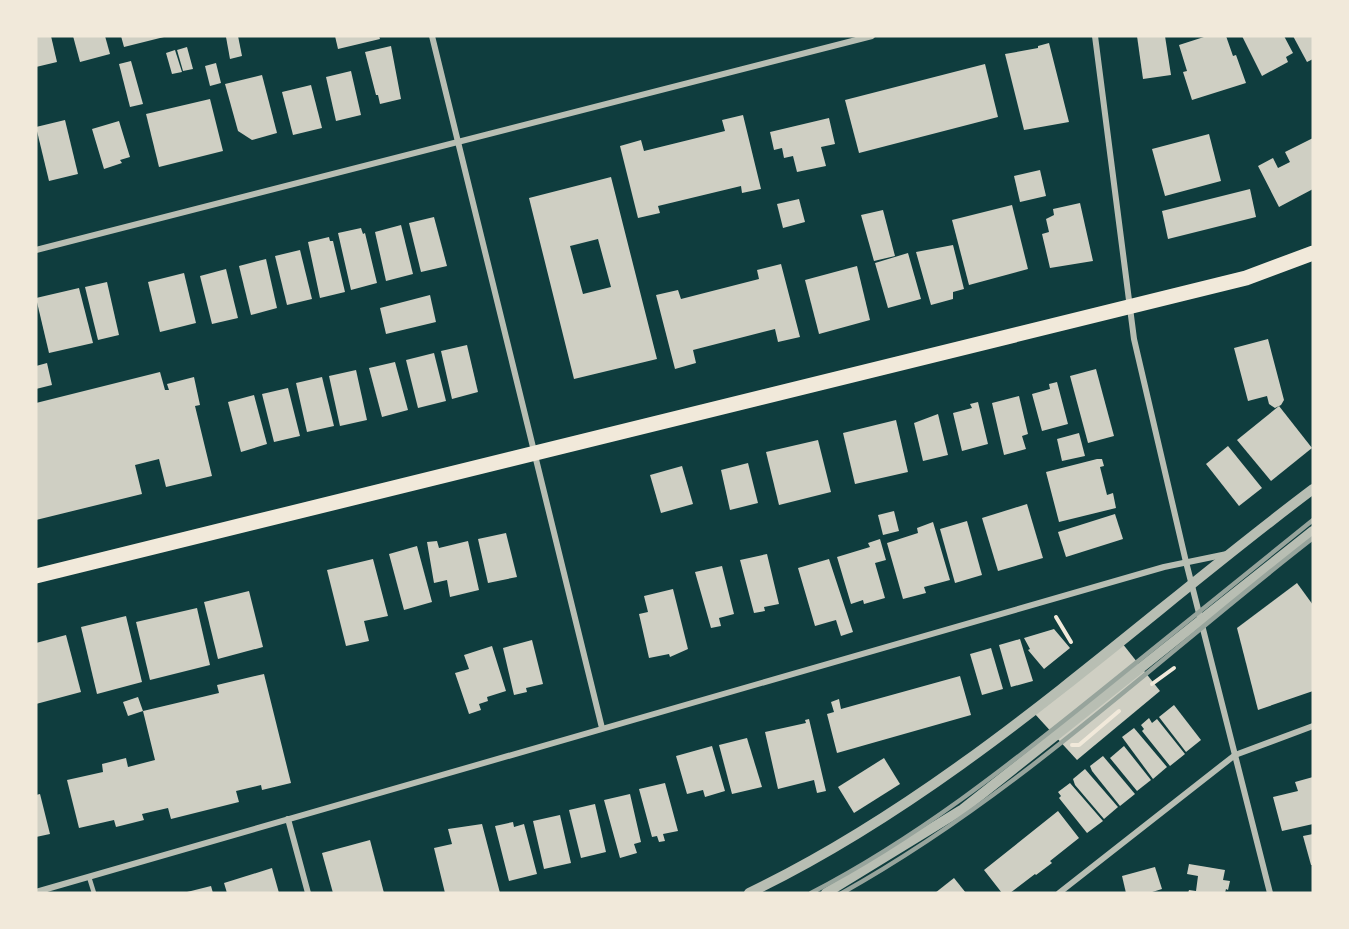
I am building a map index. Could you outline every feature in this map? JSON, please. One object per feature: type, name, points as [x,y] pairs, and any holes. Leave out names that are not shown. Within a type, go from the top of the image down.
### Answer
[{"type":"main road","points":[[36,576],[1264,273],[1313,254]]},
{"type":"street","points":[[432,36],[602,728]]},
{"type":"street","points":[[36,250],[458,144],[872,36]]},
{"type":"street","points":[[1095,36],[1134,339],[1186,562],[1270,893]]},
{"type":"street","points":[[749,893],[838,846],[932,788],[989,746],[1192,582],[1313,489]]},
{"type":"street","points":[[826,893],[918,839],[963,809],[1313,531]]},
{"type":"street","points":[[36,892],[1186,562],[1230,553]]},
{"type":"street","points":[[1059,893],[1235,755],[1313,726]]},
{"type":"street","points":[[288,819],[308,893]]},
{"type":"lane","points":[[89,876],[94,893]]},
{"type":"path","points":[[1056,617],[1071,642]]},
{"type":"path","points":[[1152,684],[1174,668]]},
{"type":"path","points":[[1072,745],[1079,745],[1119,711]]},
{"type":"building","points":[[36,36],[51,36],[57,62],[36,67]]},
{"type":"building","points":[[73,36],[105,36],[110,54],[80,62]]},
{"type":"building","points":[[121,36],[163,36],[164,37],[124,47]]},
{"type":"building","points":[[238,36],[242,56],[230,59],[226,37]]},
{"type":"building","points":[[335,36],[379,36],[380,39],[338,49]]},
{"type":"building","points":[[1137,36],[1165,36],[1171,75],[1143,79]]},
{"type":"building","points":[[1207,36],[1226,36],[1246,83],[1192,100],[1183,72],[1187,71],[1179,45]]},
{"type":"building","points":[[1242,36],[1284,36],[1293,53],[1286,57],[1288,62],[1262,76]]},
{"type":"building","points":[[1293,36],[1313,36],[1313,59],[1307,62]]},
{"type":"building","points":[[1049,43],[1069,122],[1024,130],[1005,54],[1038,48],[1038,46]]},
{"type":"building","points":[[391,46],[401,99],[380,104],[365,52]]},
{"type":"building","points":[[187,47],[193,69],[183,71],[177,50]]},
{"type":"building","points":[[175,50],[182,72],[172,74],[166,53]]},
{"type":"building","points":[[131,61],[143,104],[130,107],[119,64]]},
{"type":"building","points":[[216,63],[221,83],[210,86],[205,66]]},
{"type":"building","points":[[985,64],[998,117],[859,153],[845,100]]},
{"type":"building","points":[[351,71],[361,115],[336,121],[326,77]]},
{"type":"building","points":[[262,75],[277,133],[252,140],[238,131],[225,84]]},
{"type":"building","points":[[311,85],[322,128],[293,135],[282,92]]},
{"type":"building","points":[[210,99],[223,151],[159,167],[146,114]]},
{"type":"building","points":[[743,115],[761,189],[742,193],[741,186],[658,206],[660,213],[638,218],[620,146],[641,140],[644,151],[725,131],[722,120]]},
{"type":"building","points":[[829,118],[835,144],[821,147],[826,166],[797,172],[793,156],[784,158],[782,148],[774,150],[770,132]]},
{"type":"building","points":[[65,120],[78,174],[49,181],[36,127]]},
{"type":"building","points":[[119,121],[130,157],[120,160],[122,163],[104,169],[92,129]]},
{"type":"building","points":[[1209,134],[1221,181],[1165,196],[1152,149]]},
{"type":"building","points":[[1313,138],[1313,189],[1279,207],[1258,166],[1273,158],[1278,168],[1290,162],[1285,152]]},
{"type":"building","points":[[1040,170],[1046,196],[1020,202],[1014,176]]},
{"type":"building","points":[[611,177],[657,359],[574,379],[529,198]],"holes":[[[598,239],[611,287],[583,294],[570,246]]]},
{"type":"building","points":[[1250,189],[1256,217],[1168,239],[1162,211]]},
{"type":"building","points":[[799,199],[805,222],[783,228],[777,204]]},
{"type":"building","points":[[1080,203],[1093,261],[1050,268],[1042,234],[1049,232],[1046,219],[1054,215],[1053,209]]},
{"type":"building","points":[[1012,205],[1028,269],[969,285],[952,220]]},
{"type":"building","points":[[883,210],[895,256],[874,261],[861,215]]},
{"type":"building","points":[[434,217],[447,266],[421,272],[409,223]]},
{"type":"building","points":[[401,225],[413,274],[386,281],[375,232]]},
{"type":"building","points":[[361,228],[363,234],[365,233],[377,283],[351,290],[338,233]]},
{"type":"building","points":[[329,237],[330,241],[333,241],[345,292],[320,298],[308,242]]},
{"type":"building","points":[[953,245],[964,289],[953,292],[953,299],[931,305],[916,252]]},
{"type":"building","points":[[300,250],[312,299],[287,305],[275,256]]},
{"type":"building","points":[[908,253],[921,299],[888,308],[875,263]]},
{"type":"building","points":[[266,259],[277,308],[251,315],[239,266]]},
{"type":"building","points":[[781,264],[800,337],[778,342],[775,329],[693,350],[696,363],[675,369],[656,295],[678,290],[681,299],[759,279],[757,270]]},
{"type":"building","points":[[857,266],[870,320],[819,334],[805,280]]},
{"type":"building","points":[[226,269],[238,318],[212,324],[200,276]]},
{"type":"building","points":[[184,273],[196,323],[160,332],[148,282]]},
{"type":"building","points":[[107,282],[119,335],[98,340],[85,287]]},
{"type":"building","points":[[79,288],[93,343],[49,353],[36,298]]},
{"type":"building","points":[[430,295],[436,322],[386,334],[380,308]]},
{"type":"building","points":[[1268,339],[1284,400],[1275,408],[1269,404],[1267,396],[1248,401],[1234,348]]},
{"type":"building","points":[[467,345],[478,392],[452,399],[441,351]]},
{"type":"building","points":[[434,353],[446,401],[418,408],[406,360]]},
{"type":"building","points":[[395,362],[408,410],[382,417],[369,368]]},
{"type":"building","points":[[47,363],[52,385],[36,389],[36,366]]},
{"type":"building","points":[[1096,369],[1114,436],[1088,443],[1070,376]]},
{"type":"building","points":[[356,370],[367,420],[340,426],[329,376]]},
{"type":"building","points":[[160,372],[165,390],[169,390],[167,384],[194,377],[200,405],[195,406],[212,476],[166,487],[159,459],[135,465],[142,494],[36,520],[36,403]]},
{"type":"building","points":[[322,377],[334,426],[307,432],[296,383]]},
{"type":"building","points":[[1057,382],[1068,424],[1042,431],[1032,394],[1050,389],[1049,384]]},
{"type":"building","points":[[288,388],[300,436],[274,442],[262,394]]},
{"type":"building","points":[[254,395],[267,444],[241,452],[228,402]]},
{"type":"building","points":[[1019,396],[1028,434],[1022,436],[1026,449],[1004,455],[992,403]]},
{"type":"building","points":[[978,402],[988,444],[962,451],[953,413],[972,408],[970,404]]},
{"type":"building","points":[[1279,406],[1312,448],[1271,481],[1237,440]]},
{"type":"building","points":[[938,414],[948,455],[923,461],[914,423]]},
{"type":"building","points":[[896,420],[908,472],[855,484],[843,433]]},
{"type":"building","points":[[1079,433],[1085,456],[1062,461],[1057,439]]},
{"type":"building","points":[[818,440],[831,492],[779,505],[766,452]]},
{"type":"building","points":[[1228,446],[1262,488],[1239,506],[1206,464]]},
{"type":"building","points":[[1102,459],[1104,466],[1100,467],[1107,495],[1113,493],[1116,508],[1059,522],[1046,472]]},
{"type":"building","points":[[748,463],[758,503],[730,510],[721,470]]},
{"type":"building","points":[[682,466],[693,504],[661,513],[650,475]]},
{"type":"building","points":[[1027,504],[1043,558],[998,571],[982,518]]},
{"type":"building","points":[[894,511],[899,531],[883,535],[878,515]]},
{"type":"building","points":[[1115,514],[1123,539],[1066,557],[1058,532]]},
{"type":"building","points":[[967,521],[982,575],[955,583],[940,529]]},
{"type":"building","points":[[933,522],[950,580],[924,587],[926,593],[903,599],[887,543],[918,533],[917,528]]},
{"type":"building","points":[[506,533],[517,577],[488,583],[478,539]]},
{"type":"building","points":[[880,539],[886,560],[875,563],[885,598],[864,604],[863,600],[851,604],[837,557],[870,547],[868,543]]},
{"type":"building","points":[[437,541],[439,548],[468,541],[479,590],[450,597],[447,580],[434,583],[427,542]]},
{"type":"building","points":[[417,546],[432,602],[404,610],[389,554]]},
{"type":"building","points":[[767,554],[779,604],[764,607],[765,611],[754,613],[740,560]]},
{"type":"building","points":[[373,559],[388,616],[364,621],[369,641],[346,646],[327,570]]},
{"type":"building","points":[[829,559],[853,632],[841,636],[836,620],[815,626],[798,568]]},
{"type":"building","points":[[722,566],[734,614],[719,618],[721,626],[711,628],[695,572]]},
{"type":"building","points":[[1297,583],[1313,605],[1313,691],[1258,710],[1237,628]]},
{"type":"building","points":[[673,589],[688,649],[670,657],[669,654],[649,658],[639,614],[648,612],[644,596]]},
{"type":"building","points":[[249,591],[263,647],[218,659],[204,602]]},
{"type":"building","points":[[197,608],[210,665],[150,680],[136,622]]},
{"type":"building","points":[[126,616],[142,682],[97,694],[81,627]]},
{"type":"building","points":[[1054,629],[1070,648],[1044,669],[1028,650],[1030,649],[1024,638]]},
{"type":"building","points":[[66,635],[81,692],[36,704],[36,643]]},
{"type":"building","points":[[1020,639],[1033,681],[1011,687],[999,645]]},
{"type":"building","points":[[532,640],[543,684],[526,688],[527,692],[514,695],[503,648]]},
{"type":"building","points":[[1122,643],[1160,691],[1077,760],[1034,713]]},
{"type":"building","points":[[492,646],[506,691],[487,697],[488,701],[479,704],[481,710],[469,714],[455,673],[469,669],[464,655]]},
{"type":"building","points":[[991,648],[1003,689],[982,695],[970,654]]},
{"type":"building","points":[[264,674],[291,783],[262,790],[261,785],[236,791],[239,802],[171,819],[168,808],[142,814],[144,820],[116,827],[114,820],[79,828],[67,780],[103,772],[102,764],[126,758],[128,767],[155,760],[143,711],[219,693],[217,685]]},
{"type":"building","points":[[960,676],[971,715],[837,753],[827,714],[834,712],[831,702],[839,699],[841,709]]},
{"type":"building","points":[[138,697],[143,711],[128,716],[123,702]]},
{"type":"building","points":[[1174,705],[1201,740],[1186,752],[1159,717]]},
{"type":"building","points":[[1149,718],[1152,723],[1157,719],[1185,754],[1170,766],[1142,731],[1144,729],[1141,725]]},
{"type":"building","points":[[809,719],[826,791],[817,793],[814,780],[778,789],[765,732],[806,723],[805,720]]},
{"type":"building","points":[[1134,728],[1167,767],[1153,779],[1122,737]]},
{"type":"building","points":[[747,738],[762,787],[732,794],[719,745]]},
{"type":"building","points":[[712,746],[725,791],[705,797],[703,790],[687,794],[676,756]]},
{"type":"building","points":[[1124,746],[1151,780],[1137,791],[1110,758]]},
{"type":"building","points":[[1103,756],[1135,794],[1120,806],[1090,766]]},
{"type":"building","points":[[884,758],[900,784],[854,813],[838,787]]},
{"type":"building","points":[[1085,769],[1118,807],[1104,819],[1075,785],[1073,779]]},
{"type":"building","points":[[1313,777],[1313,824],[1282,831],[1273,797],[1298,791],[1295,782]]},
{"type":"building","points":[[665,783],[678,831],[663,834],[665,841],[659,842],[657,836],[652,837],[639,789]]},
{"type":"building","points":[[1070,783],[1103,821],[1087,833],[1059,798],[1061,796],[1058,792]]},
{"type":"building","points":[[40,794],[50,834],[36,837],[36,795]]},
{"type":"building","points":[[630,794],[641,842],[634,844],[637,853],[620,858],[604,800]]},
{"type":"building","points":[[595,804],[606,852],[581,858],[569,810]]},
{"type":"building","points":[[1058,811],[1079,838],[1036,875],[1010,893],[1002,893],[984,870]]},
{"type":"building","points":[[560,815],[571,863],[544,869],[533,821]]},
{"type":"building","points":[[513,822],[514,827],[524,824],[537,874],[509,881],[495,826]]},
{"type":"building","points":[[482,824],[500,893],[445,893],[434,848],[452,844],[448,829]]},
{"type":"building","points":[[1313,834],[1313,865],[1311,865],[1303,836]]},
{"type":"building","points":[[370,840],[384,893],[333,893],[322,853]]},
{"type":"building","points":[[1189,864],[1225,870],[1223,880],[1230,881],[1228,890],[1226,889],[1225,893],[1188,893],[1189,890],[1196,891],[1198,876],[1187,874]]},
{"type":"building","points":[[1155,867],[1162,889],[1149,893],[1126,893],[1122,876]]},
{"type":"building","points":[[272,868],[279,893],[227,893],[224,883]]},
{"type":"building","points":[[954,878],[966,893],[935,893]]},
{"type":"building","points":[[211,886],[213,893],[187,893],[187,892]]},
{"type":"railway","points":[[811,893],[888,849],[961,800],[1066,719],[1313,520]]},
{"type":"railway","points":[[842,893],[906,855],[967,814],[1026,770],[1313,538]]}]
